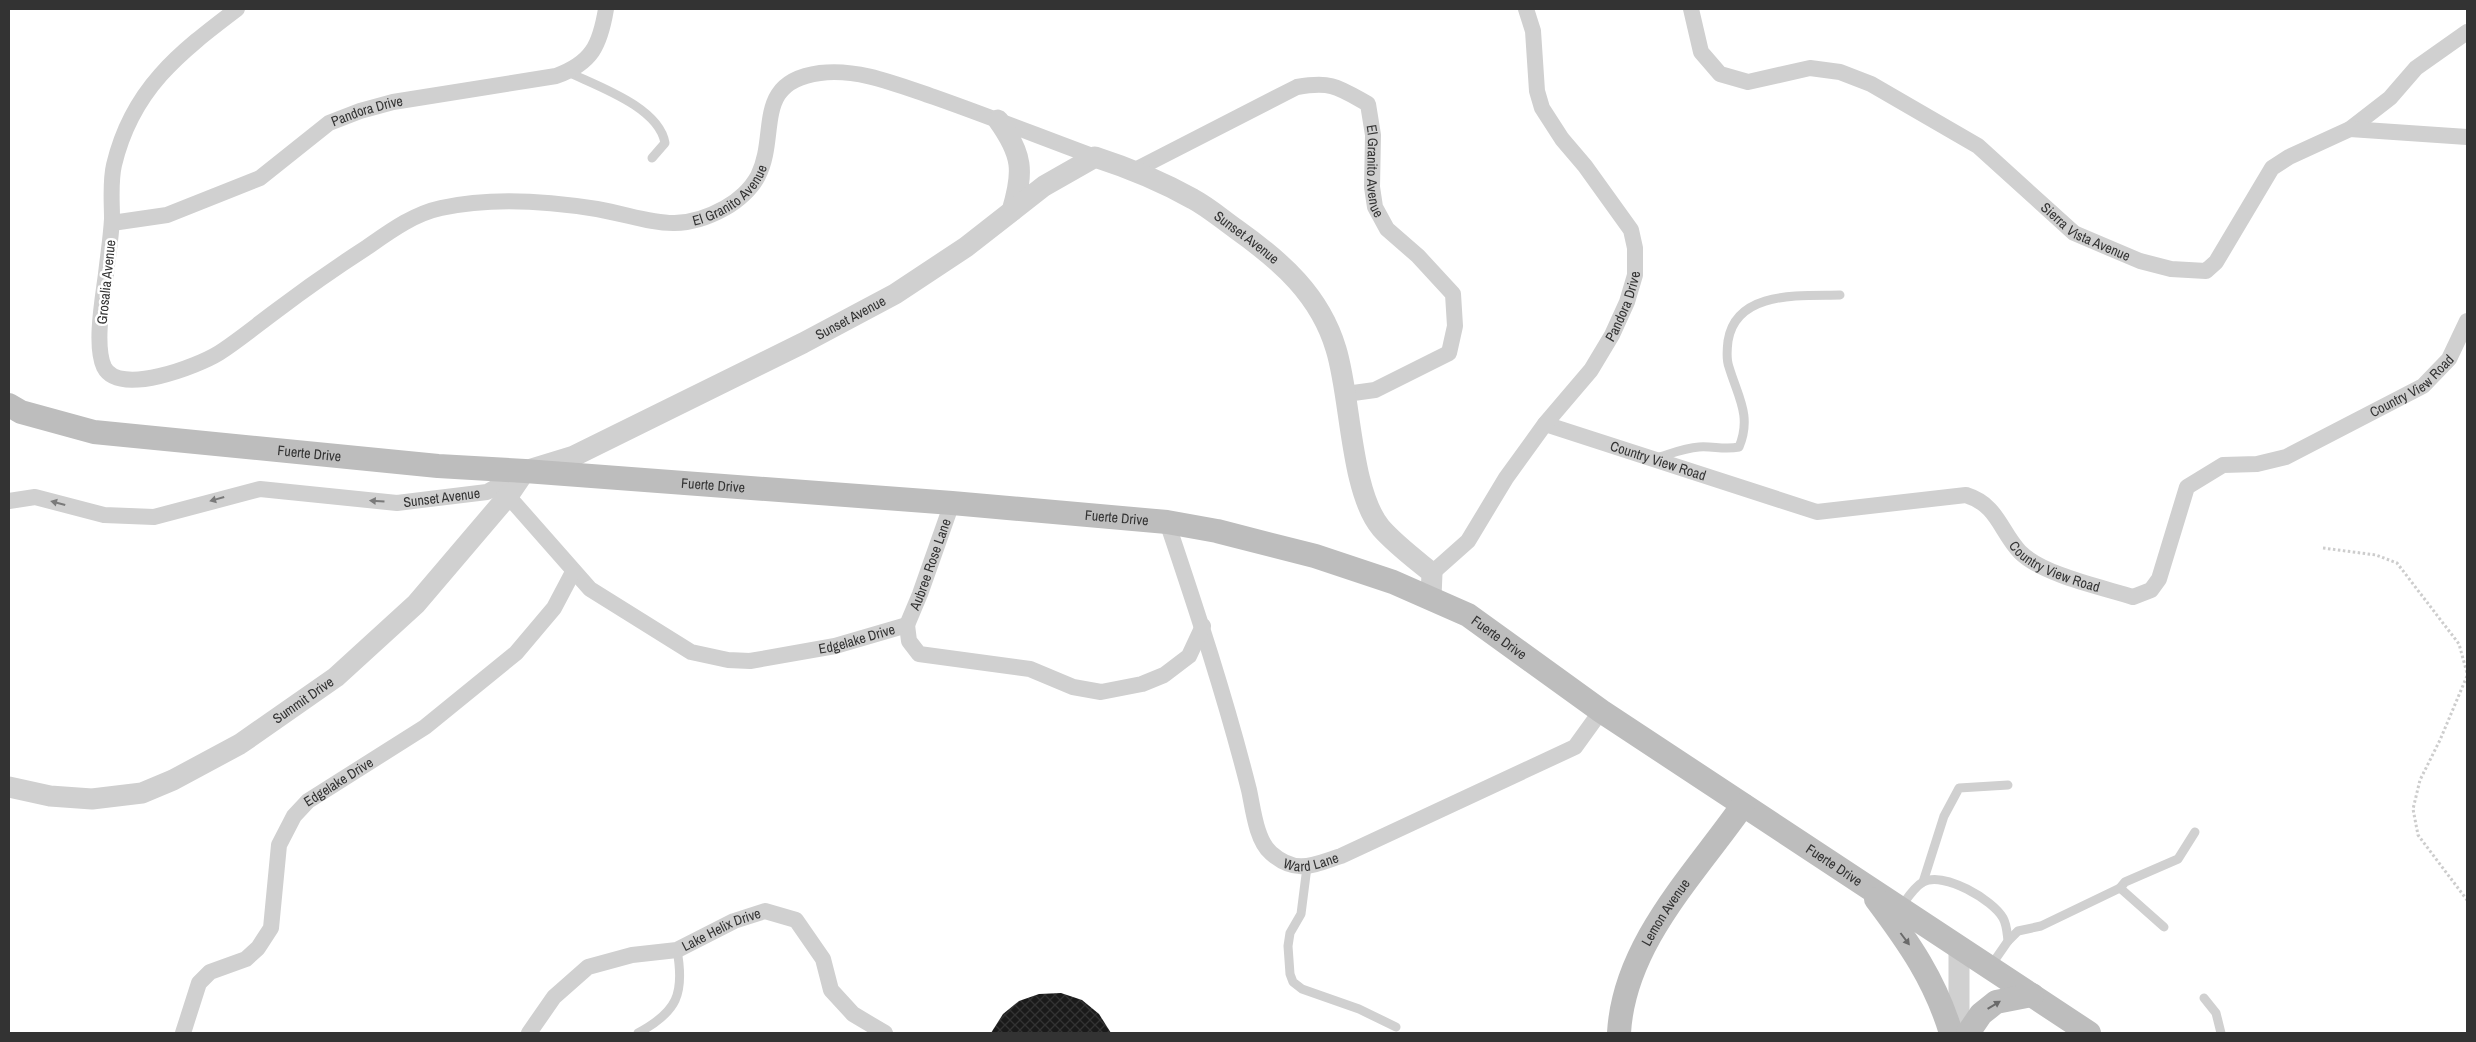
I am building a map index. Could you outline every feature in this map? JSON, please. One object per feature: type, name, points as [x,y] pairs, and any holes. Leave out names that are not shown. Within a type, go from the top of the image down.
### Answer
[{"type":"main road","name":"Fuerte Drive","points":[[9,405],[21,412],[94,432],[438,466],[952,503],[1167,522],[1225,533],[1314,556],[1431,597],[1468,615],[1601,711],[2089,1033]]},
{"type":"main road","name":"Lemon Avenue","points":[[1619,1033],[1621,1009],[1628,982],[1651,934],[1743,805]]},
{"type":"main road","points":[[1866,886],[1913,948],[1932,981],[1951,1033]]},
{"type":"main road","points":[[1968,1033],[1981,1014],[1996,1002],[2032,995]]},
{"type":"street","name":"Grosalia Avenue","points":[[237,9],[175,58],[150,86],[123,137],[114,167],[112,224],[100,344],[105,368],[112,376],[122,380],[163,375],[218,354],[308,287]]},
{"type":"street","name":"Pandora Drive","points":[[112,224],[166,215],[260,178],[329,123],[360,111],[393,102],[498,87],[568,72],[585,61],[593,51],[602,32],[606,9]]},
{"type":"street","name":"Pandora Drive","points":[[1432,573],[1468,541],[1506,478],[1545,424],[1591,370],[1612,335],[1627,302],[1635,275],[1635,248],[1631,230],[1585,166],[1562,139],[1542,108],[1537,91],[1533,31],[1526,9]]},
{"type":"street","name":"Sierra Vista Avenue","points":[[1691,9],[1701,52],[1720,74],[1748,82],[1810,68],[1840,72],[1871,84],[1978,146],[2074,233],[2140,261],[2171,269],[2206,272],[2216,262],[2272,168],[2289,157],[2350,129],[2390,98],[2416,68],[2457,36],[2467,32]]},
{"type":"street","name":"El Granito Avenue","points":[[308,287],[394,228],[422,214],[454,206],[513,202],[568,206],[674,225],[688,224],[703,218],[738,200],[760,173],[771,113],[779,94],[788,83],[802,77],[822,73],[838,73],[887,81],[998,120],[1095,158]]},
{"type":"street","name":"El Granito Avenue","points":[[1135,170],[1296,87],[1319,83],[1336,86],[1368,104],[1373,135],[1372,187],[1375,207],[1388,229],[1418,256],[1453,294],[1455,326],[1449,353],[1375,390],[1346,394]]},
{"type":"street","points":[[998,120],[1012,140],[1020,159],[1020,185],[1012,211]]},
{"type":"street","points":[[2350,129],[2467,137]]},
{"type":"street","name":"Sunset Avenue","points":[[9,501],[35,497],[104,515],[154,517],[260,488],[397,502],[486,492],[524,471],[574,456],[837,325],[895,294],[966,247],[1058,177],[1095,158],[1135,170],[1194,200],[1261,246],[1292,274],[1313,301],[1327,325],[1342,370],[1358,468],[1367,504],[1380,527],[1432,573]]},
{"type":"street","name":"Country View Road","points":[[1545,424],[1656,458],[1817,512],[1966,495],[1980,500],[1993,513],[2020,552],[2041,567],[2133,597],[2151,590],[2159,579],[2187,487],[2223,465],[2257,464],[2286,457],[2423,386],[2449,359],[2467,321]]},
{"type":"street","name":"Summit Drive","points":[[9,787],[50,796],[92,799],[142,793],[173,780],[240,744],[336,677],[416,604],[508,496],[524,471]]},
{"type":"street","name":"Edgelake Drive","points":[[508,496],[573,572],[590,589],[692,652],[728,660],[750,661],[835,646],[907,625],[909,641],[919,654],[1030,669],[1073,687],[1101,692],[1142,684],[1164,675],[1189,656],[1202,626]]},
{"type":"street","name":"Aubree Rose Lane","points":[[907,625],[952,503]]},
{"type":"street","name":"Ward Lane","points":[[1167,522],[1231,721],[1260,835],[1270,853],[1295,868],[1307,867],[1341,856],[1576,747],[1601,711]]},
{"type":"street","name":"Edgelake Drive","points":[[182,1033],[199,984],[210,972],[246,959],[258,948],[271,928],[279,845],[294,816],[308,801],[425,727],[516,653],[554,608],[573,572]]},
{"type":"street","points":[[1431,597],[1432,573]]},
{"type":"street","name":"Lake Helix Drive","points":[[529,1033],[554,997],[588,967],[632,955],[677,950],[742,918],[765,911],[786,915],[796,920],[823,959],[832,990],[853,1014],[886,1033]]},
{"type":"street","points":[[1959,947],[1959,1033]]},
{"type":"lane","points":[[568,72],[629,102],[654,120],[663,132],[665,143],[652,158]]},
{"type":"lane","points":[[1656,458],[1682,449],[1700,447],[1725,450],[1739,447],[1744,435],[1746,415],[1728,364],[1727,347],[1730,330],[1739,315],[1751,306],[1779,297],[1840,295]]},
{"type":"lane","points":[[1900,908],[1923,882],[1944,816],[1959,788],[2008,785]]},
{"type":"lane","points":[[1990,967],[2008,941],[2018,932],[2041,926],[2120,888],[2124,882],[2178,859],[2195,832]]},
{"type":"lane","points":[[1307,867],[1301,914],[1290,933],[1288,946],[1290,974],[1293,982],[1302,989],[1360,1009],[1396,1027]]},
{"type":"lane","points":[[1923,882],[1946,881],[1962,886],[1988,903],[2002,917],[2008,941]]},
{"type":"lane","points":[[2120,888],[2164,927]]},
{"type":"lane","points":[[638,1033],[663,1018],[677,998],[681,970],[677,950]]},
{"type":"lane","points":[[2204,998],[2216,1013],[2221,1033]]},
{"type":"path","points":[[2323,548],[2376,555],[2397,563],[2459,644],[2467,674],[2440,740],[2420,780],[2414,809],[2418,835],[2467,900]]},
{"type":"building","points":[[1061,993],[1082,1000],[1099,1014],[1111,1033],[991,1033],[1003,1014],[1019,1001],[1039,994]]}]
